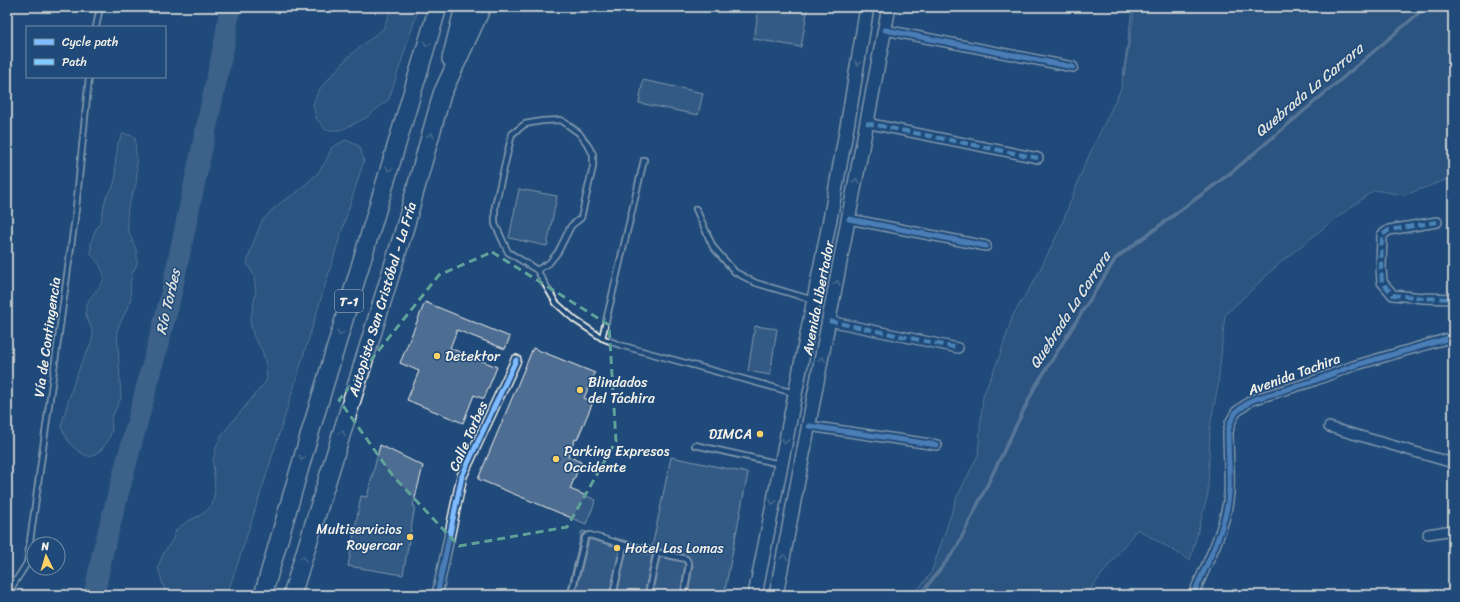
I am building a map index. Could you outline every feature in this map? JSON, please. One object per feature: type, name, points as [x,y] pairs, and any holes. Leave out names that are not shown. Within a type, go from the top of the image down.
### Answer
[{"type":"highway","name":"T-1","points":[[263,595],[438,7]]},
{"type":"highway","points":[[442,94],[464,7]]},
{"type":"highway","name":"Autopista San Cristóbal - La Fría","points":[[292,595],[405,227],[442,94],[482,7]]},
{"type":"main road","name":"Avenida Libertador","points":[[755,595],[848,121],[868,7]]},
{"type":"main road","name":"Avenida Libertador","points":[[776,595],[889,7]]},
{"type":"street","points":[[885,30],[1073,67]]},
{"type":"street","points":[[866,123],[1038,158]]},
{"type":"street","points":[[849,219],[986,246]]},
{"type":"street","points":[[1437,222],[1389,230],[1382,236],[1382,282],[1393,295],[1453,299]]},
{"type":"street","points":[[829,321],[958,348]]},
{"type":"street","name":"Avenida Tachira","points":[[1193,595],[1220,532],[1224,518],[1229,494],[1228,432],[1230,423],[1236,412],[1252,400],[1311,382],[1353,366],[1453,337]]},
{"type":"street","name":"Calle Torbes","points":[[437,595],[462,476],[516,360]]},
{"type":"street","points":[[809,426],[937,445]]},
{"type":"street","points":[[1329,427],[1453,463]]},
{"type":"street","points":[[1428,534],[1453,530]]},
{"type":"lane","points":[[96,26],[100,7]]},
{"type":"lane","name":"Vía de Contingencia","points":[[7,595],[27,563],[74,218],[89,78]]},
{"type":"lane","points":[[537,270],[549,262],[558,252],[571,226],[581,218],[593,167],[593,154],[587,144],[579,133],[561,120],[525,124],[512,134],[495,206],[495,224],[508,252],[537,270],[556,303],[575,320],[602,338],[628,347],[794,393]]},
{"type":"lane","points":[[602,338],[644,160]]},
{"type":"lane","points":[[696,209],[713,247],[735,272],[756,283],[813,300]]},
{"type":"lane","points":[[695,445],[780,464]]},
{"type":"lane","points":[[571,595],[587,536],[590,535],[624,545],[686,559],[689,564],[684,595]]},
{"type":"lane","points":[[613,595],[624,545]]},
{"type":"lane","points":[[648,595],[657,552]]},
{"type":"highlighted area","points":[[492,252],[609,325],[616,441],[567,527],[459,546],[393,476],[339,400],[439,275]]},
{"type":"shaded area","points":[[388,7],[419,7],[389,99],[367,117],[354,124],[340,130],[326,130],[316,118],[313,104],[319,90],[349,56],[383,29],[389,15]]},
{"type":"shaded area","points":[[1135,7],[1453,7],[1453,177],[1405,195],[1374,190],[1281,262],[1225,315],[1218,385],[1210,426],[1208,494],[1190,560],[1137,529],[1086,595],[914,595],[931,573],[957,497],[978,455],[983,396],[999,358],[1013,315],[1037,276],[1060,229],[1085,164],[1121,89],[1132,11],[1124,76]]},
{"type":"shaded area","points":[[123,133],[135,137],[137,172],[136,184],[128,207],[127,219],[128,230],[137,252],[137,264],[132,274],[130,285],[131,298],[117,330],[121,398],[111,419],[112,430],[108,441],[101,450],[91,457],[80,452],[73,446],[61,427],[76,376],[89,348],[93,335],[86,316],[86,309],[87,304],[102,283],[104,276],[101,268],[91,254],[91,242],[101,220],[106,197],[113,187],[116,176],[115,166],[118,143]]},
{"type":"shaded area","points":[[346,140],[359,146],[364,160],[280,432],[227,595],[166,595],[158,567],[164,552],[172,541],[176,530],[188,521],[201,515],[212,506],[215,491],[213,460],[217,445],[224,432],[267,380],[266,365],[262,350],[254,337],[250,322],[256,292],[254,276],[247,263],[262,221],[272,210],[296,193],[318,173],[326,161],[332,147]]},
{"type":"building","points":[[759,7],[808,7],[801,47],[754,39]]},
{"type":"building","points":[[643,80],[703,93],[698,115],[639,103]]},
{"type":"building","points":[[519,189],[557,196],[547,246],[509,238]]},
{"type":"building","name":"Detektor","points":[[425,302],[510,337],[505,349],[457,330],[450,348],[497,367],[484,399],[474,395],[463,423],[407,400],[419,371],[400,363]]},
{"type":"building","points":[[755,326],[777,329],[770,375],[748,371]]},
{"type":"building","points":[[533,348],[595,373],[584,398],[593,402],[577,440],[575,439],[568,456],[581,462],[570,489],[596,500],[586,524],[478,479]]},
{"type":"building","points":[[380,445],[423,466],[413,506],[415,506],[403,575],[348,566],[361,496],[367,497]]},
{"type":"building","points":[[671,457],[748,473],[724,595],[688,595],[693,565],[688,556],[614,538],[652,547]]},
{"type":"building","points":[[582,531],[587,532],[581,537],[567,595]]},
{"type":"building","points":[[589,539],[620,548],[609,595],[575,595]]},
{"type":"building","points":[[627,549],[652,555],[644,595],[617,595]]},
{"type":"building","points":[[660,557],[684,562],[685,565],[680,595],[652,595]]},
{"type":"waterway","name":"Río Torbes","points":[[94,595],[103,551],[170,299],[225,40],[230,7]]},
{"type":"waterway","name":"Quebrada La Carrora","points":[[920,595],[956,549],[1035,387],[1116,258],[1232,172],[1426,7]]},
{"type":"marked path","points":[[866,123],[1038,158]]},
{"type":"marked path","points":[[1437,222],[1389,230],[1382,235],[1382,282],[1393,295],[1453,299]]},
{"type":"marked path","points":[[829,321],[958,348]]},
{"type":"cycle path","points":[[885,30],[1073,67]]},
{"type":"cycle path","points":[[849,219],[986,246]]},
{"type":"cycle path","points":[[1193,595],[1215,546],[1224,520],[1229,493],[1228,432],[1230,423],[1236,412],[1252,400],[1311,382],[1353,366],[1453,337]]},
{"type":"cycle path","points":[[437,595],[462,476],[516,360]]},
{"type":"cycle path","points":[[809,426],[937,445]]},
{"type":"place","name":"Detektor","points":[[437,356]]},
{"type":"place","name":"Blindados del Táchira","points":[[580,390]]},
{"type":"place","name":"DIMCA","points":[[760,434]]},
{"type":"place","name":"Parking Expresos Occidente","points":[[556,459]]},
{"type":"place","name":"Multiservicios Royercar","points":[[410,537]]},
{"type":"place","name":"Hotel Las Lomas","points":[[617,548]]}]
